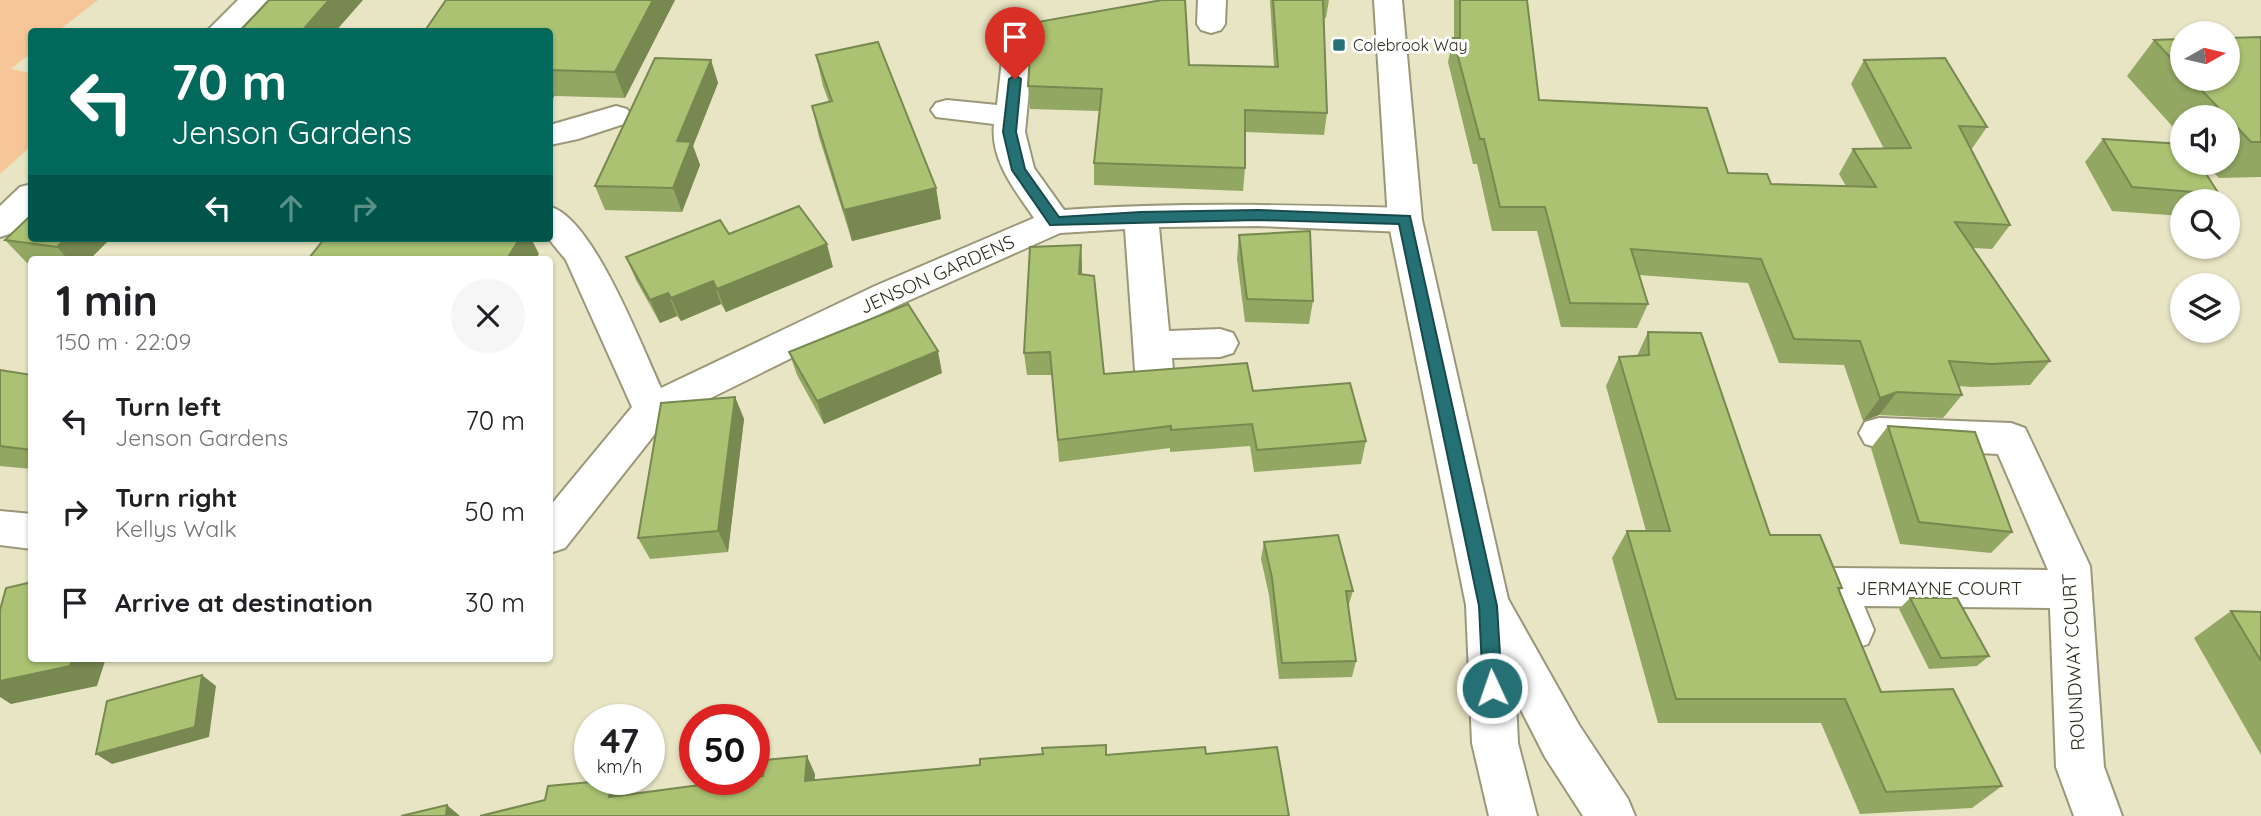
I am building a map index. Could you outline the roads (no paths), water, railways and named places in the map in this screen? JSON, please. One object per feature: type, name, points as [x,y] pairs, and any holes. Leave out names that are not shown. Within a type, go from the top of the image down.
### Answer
[{"type":"street","points":[[224,28],[254,0]]},
{"type":"street","points":[[1388,0],[1405,220],[1488,606],[1495,743],[1513,816]]},
{"type":"street","points":[[1017,60],[1009,132],[1018,170],[1055,222]]},
{"type":"street","points":[[947,110],[1011,116]]},
{"type":"street","points":[[553,134],[616,116]]},
{"type":"street","points":[[0,225],[28,199]]},
{"type":"street","name":"JENSON GARDENS","points":[[553,532],[652,409],[888,295],[1055,222],[1141,216],[1258,215],[1405,220]]},
{"type":"street","points":[[1141,216],[1153,357],[1220,342]]},
{"type":"street","points":[[553,222],[581,255],[652,409]]},
{"type":"street","name":"ROUNDWAY COURT","points":[[1880,433],[2011,439],[2069,566],[2080,767],[2098,816]]},
{"type":"street","name":"JERMAYNE COURT","points":[[1861,651],[1835,587],[2070,589]]},
{"type":"street","points":[[1488,606],[1562,741],[1611,816]]},
{"type":"place","name":"Colebrook Way","points":[[1339,45]]}]
